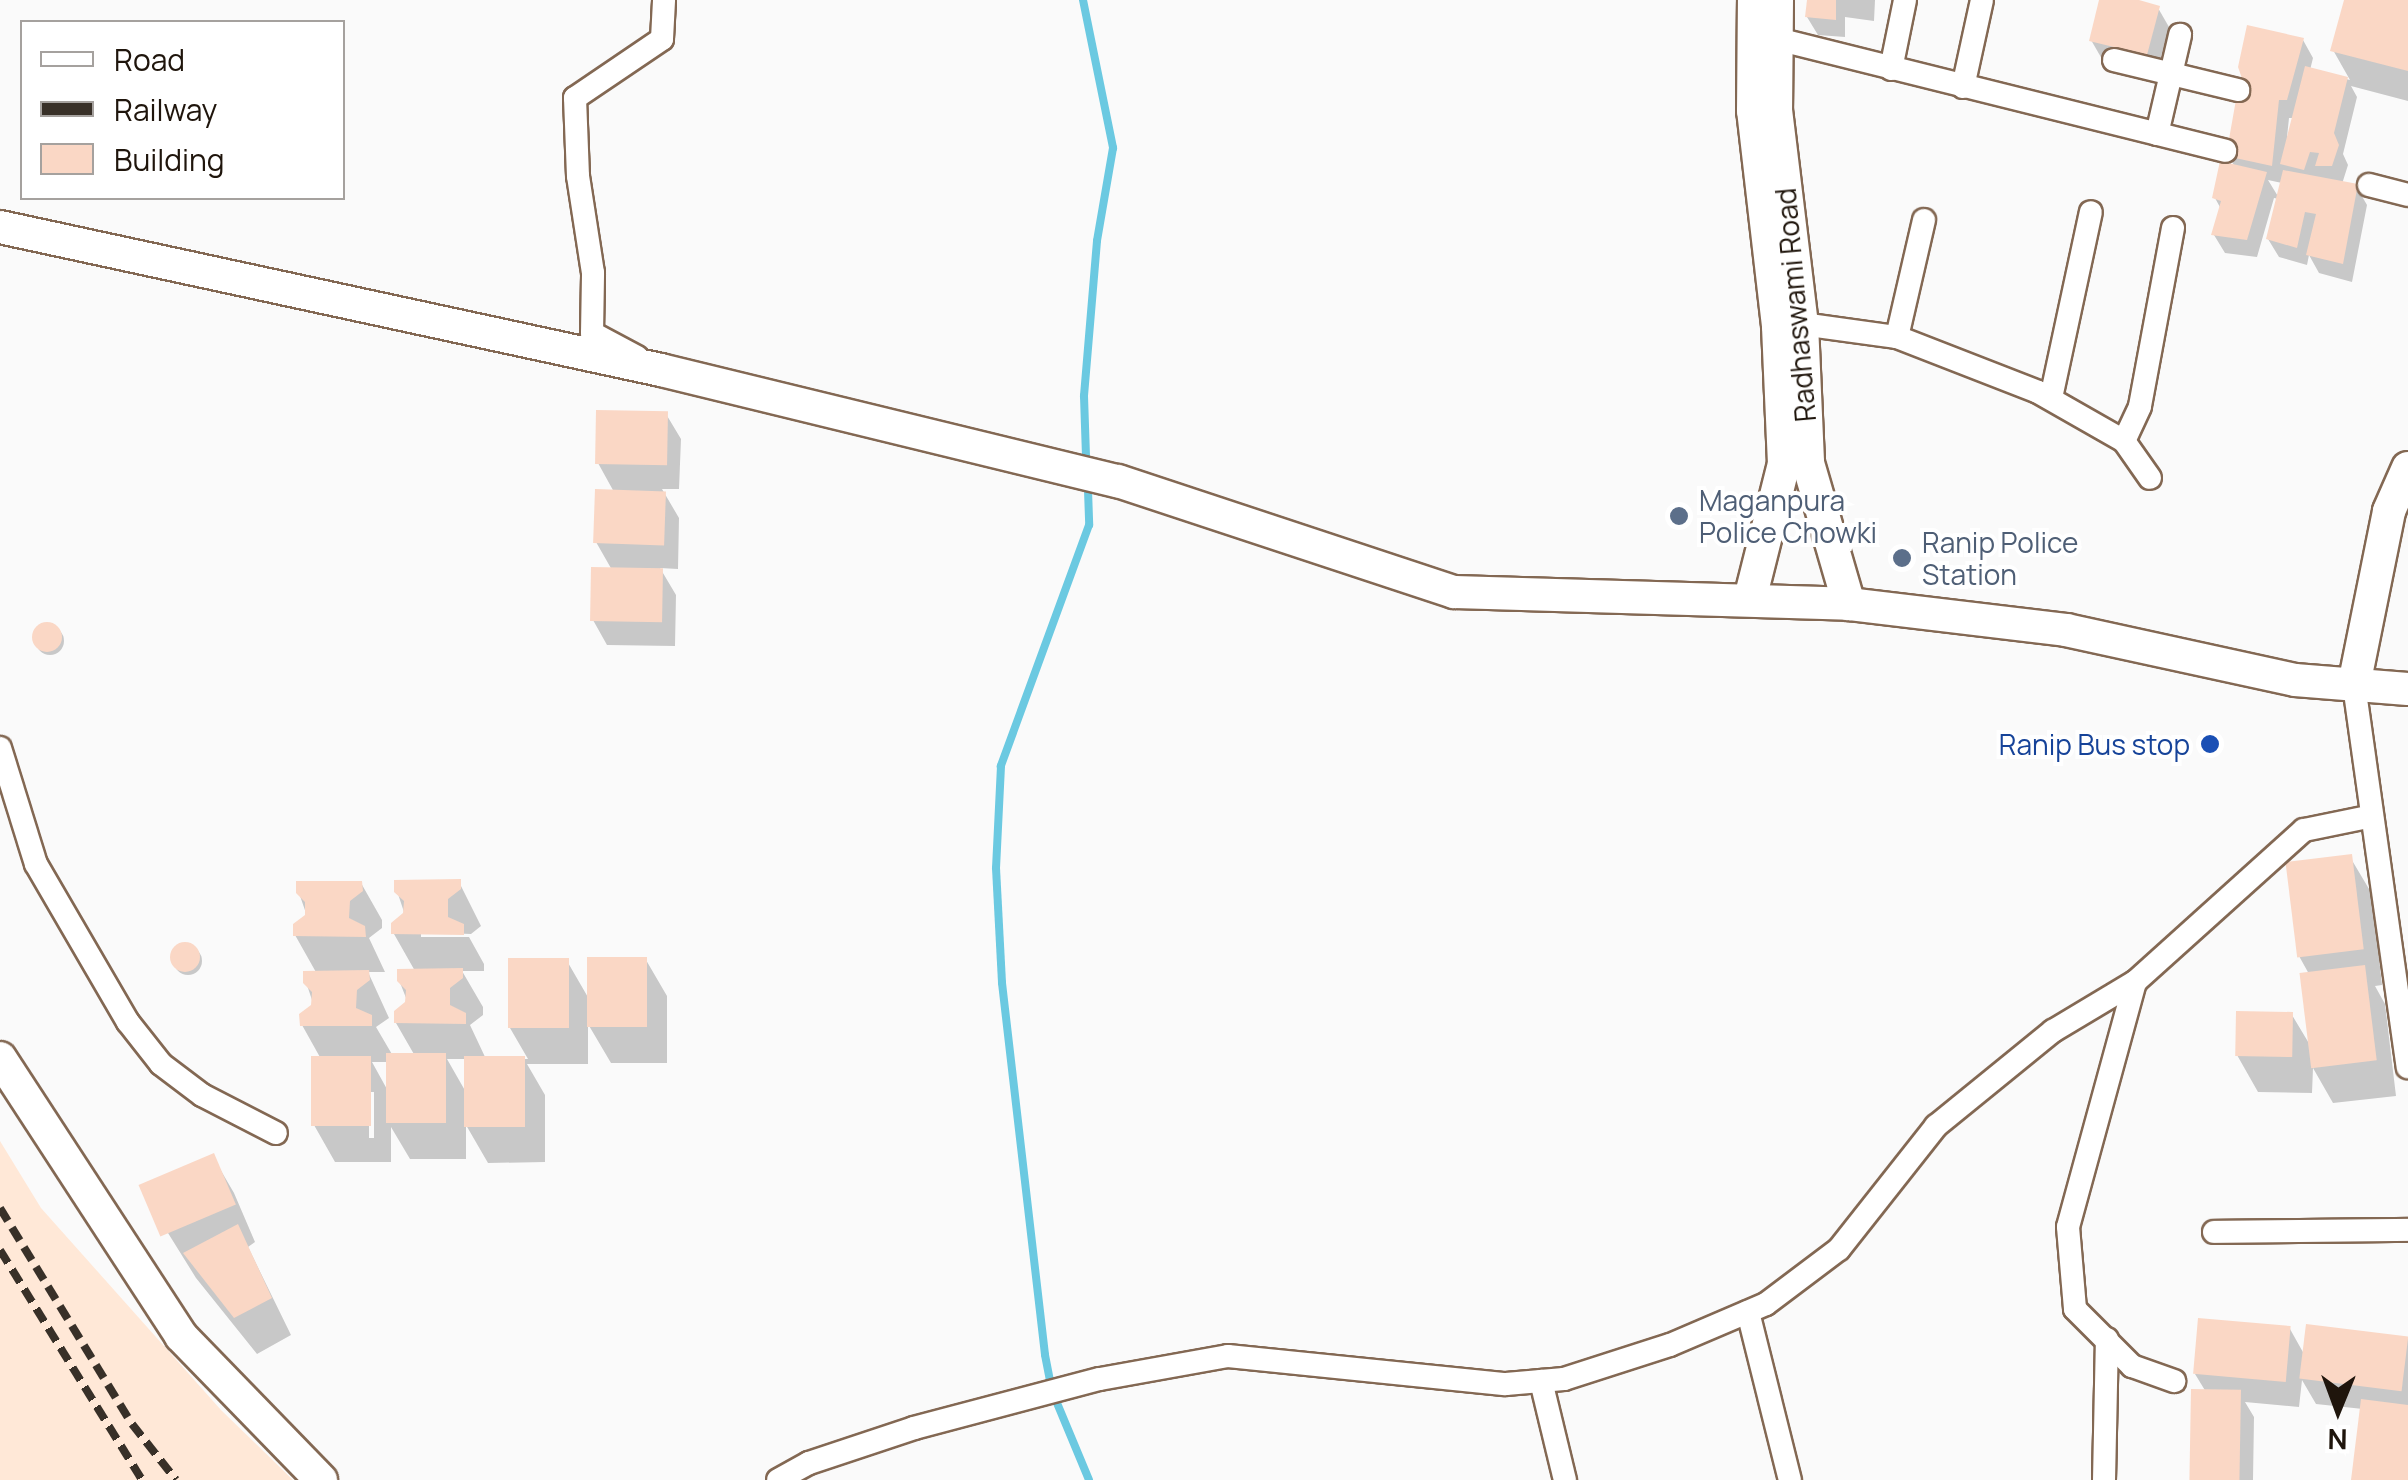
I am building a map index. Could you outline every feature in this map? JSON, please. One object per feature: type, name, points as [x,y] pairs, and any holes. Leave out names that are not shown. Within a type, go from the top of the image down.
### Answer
[{"type":"street","points":[[662,370],[592,333],[593,272],[578,176],[575,98],[662,39],[664,0]]},
{"type":"street","name":"Radhaswami Road","points":[[1750,599],[1784,464],[1778,326],[1753,111],[1754,0]]},
{"type":"street","name":"Radhaswami Road","points":[[1778,0],[1776,110],[1802,324],[1808,463],[1849,604]]},
{"type":"street","points":[[1891,69],[1904,0]]},
{"type":"street","points":[[1963,87],[1982,0]]},
{"type":"street","points":[[2158,134],[2180,36]]},
{"type":"street","points":[[1777,39],[2225,150]]},
{"type":"street","points":[[2114,60],[2238,90]]},
{"type":"street","points":[[2368,184],[2408,195]]},
{"type":"street","points":[[2051,398],[2091,212]]},
{"type":"street","points":[[1897,337],[1924,220]]},
{"type":"street","points":[[0,227],[662,370],[1118,481],[1454,592],[1849,604],[2066,630],[2295,680],[2408,689]]},
{"type":"street","points":[[2124,440],[2140,406],[2172,228]]},
{"type":"street","points":[[1802,324],[1897,337],[2051,398],[2124,440],[2150,478]]},
{"type":"street","points":[[2408,468],[2389,511],[2354,684],[2408,1067]]},
{"type":"street","points":[[0,748],[36,864],[128,1022],[161,1064],[202,1095],[276,1132]]},
{"type":"street","points":[[778,1480],[809,1464],[914,1428],[1100,1379],[1228,1356],[1506,1384],[1564,1379],[1670,1345],[1766,1304],[1839,1249],[1936,1126],[2053,1031],[2134,982],[2304,830],[2372,816]]},
{"type":"street","points":[[2134,982],[2068,1227],[2075,1308],[2132,1366],[2174,1381]]},
{"type":"street","points":[[0,1058],[181,1336],[321,1480]]},
{"type":"street","points":[[2214,1232],[2408,1230]]},
{"type":"street","points":[[1748,1312],[1790,1480]]},
{"type":"street","points":[[2104,1480],[2106,1340]]},
{"type":"street","points":[[1541,1381],[1565,1480]]},
{"type":"shaded area","points":[[0,1141],[41,1208],[221,1410],[293,1480],[0,1480]]},
{"type":"building","points":[[1807,0],[1836,0],[1836,20],[1805,17]]},
{"type":"building","points":[[2099,0],[2139,0],[2160,6],[2147,55],[2089,41]]},
{"type":"building","points":[[2344,0],[2408,0],[2408,71],[2330,51]]},
{"type":"building","points":[[2247,25],[2304,38],[2287,100],[2279,100],[2272,166],[2226,156],[2237,94],[2246,90],[2238,67]]},
{"type":"building","points":[[2305,66],[2348,77],[2334,133],[2339,145],[2332,166],[2315,166],[2319,153],[2310,152],[2304,170],[2280,164]]},
{"type":"building","points":[[2220,161],[2267,172],[2247,240],[2211,235],[2221,201],[2212,198]]},
{"type":"building","points":[[2283,170],[2358,184],[2343,264],[2306,255],[2316,214],[2305,212],[2297,248],[2266,239]]},
{"type":"building","points":[[596,410],[668,411],[667,465],[595,464]]},
{"type":"building","points":[[595,489],[666,491],[664,545],[593,543]]},
{"type":"building","points":[[591,567],[663,568],[662,622],[590,621]]},
{"type":"building","points":[[47,622],[58,626],[62,637],[58,648],[47,652],[36,648],[32,637],[36,626]]},
{"type":"building","points":[[2352,854],[2364,949],[2297,957],[2285,862]]},
{"type":"building","points":[[461,879],[461,889],[448,899],[448,917],[464,924],[464,935],[391,934],[391,923],[403,913],[404,901],[394,892],[394,880]]},
{"type":"building","points":[[296,881],[362,881],[363,891],[350,901],[349,918],[365,926],[366,937],[293,936],[293,924],[305,915],[305,902],[296,893]]},
{"type":"building","points":[[185,942],[196,946],[200,957],[196,968],[185,972],[174,968],[170,957],[174,946]]},
{"type":"building","points":[[587,957],[647,957],[647,1027],[587,1027]]},
{"type":"building","points":[[508,958],[569,958],[569,1028],[508,1028]]},
{"type":"building","points":[[2365,965],[2377,1060],[2311,1068],[2299,973]]},
{"type":"building","points":[[463,968],[463,978],[450,988],[450,1005],[466,1013],[466,1024],[394,1023],[394,1011],[405,1002],[406,990],[397,981],[397,969]]},
{"type":"building","points":[[369,970],[370,980],[357,990],[356,1008],[372,1015],[372,1026],[300,1026],[299,1014],[311,1005],[312,992],[303,983],[303,971]]},
{"type":"building","points":[[2236,1011],[2293,1012],[2292,1057],[2235,1056]]},
{"type":"building","points":[[386,1053],[446,1053],[446,1123],[386,1123]]},
{"type":"building","points":[[311,1056],[371,1056],[371,1126],[311,1126]]},
{"type":"building","points":[[464,1056],[525,1056],[525,1127],[464,1127]]},
{"type":"building","points":[[214,1153],[236,1205],[160,1237],[139,1185]]},
{"type":"building","points":[[238,1224],[272,1298],[234,1318],[183,1253]]},
{"type":"building","points":[[2198,1318],[2291,1326],[2286,1382],[2193,1374]]},
{"type":"building","points":[[2306,1324],[2408,1337],[2402,1391],[2299,1379]]},
{"type":"building","points":[[2191,1389],[2241,1390],[2239,1480],[2189,1480]]},
{"type":"building","points":[[2361,1399],[2408,1405],[2408,1480],[2351,1480]]},
{"type":"waterway","points":[[1083,0],[1113,148],[1097,241],[1084,396],[1086,456]]},
{"type":"waterway","points":[[1088,490],[1089,525],[1001,766],[996,868],[1002,983],[1045,1355],[1052,1391],[1089,1480]]},
{"type":"railway","points":[[0,1208],[132,1424],[176,1480]]},
{"type":"railway","points":[[0,1250],[142,1480]]},
{"type":"place","name":"Maganpura Police Chowki","points":[[1679,516]]},
{"type":"place","name":"Ranip Police Station","points":[[1902,558]]},
{"type":"place","name":"Ranip Bus stop","points":[[2210,744]]}]
